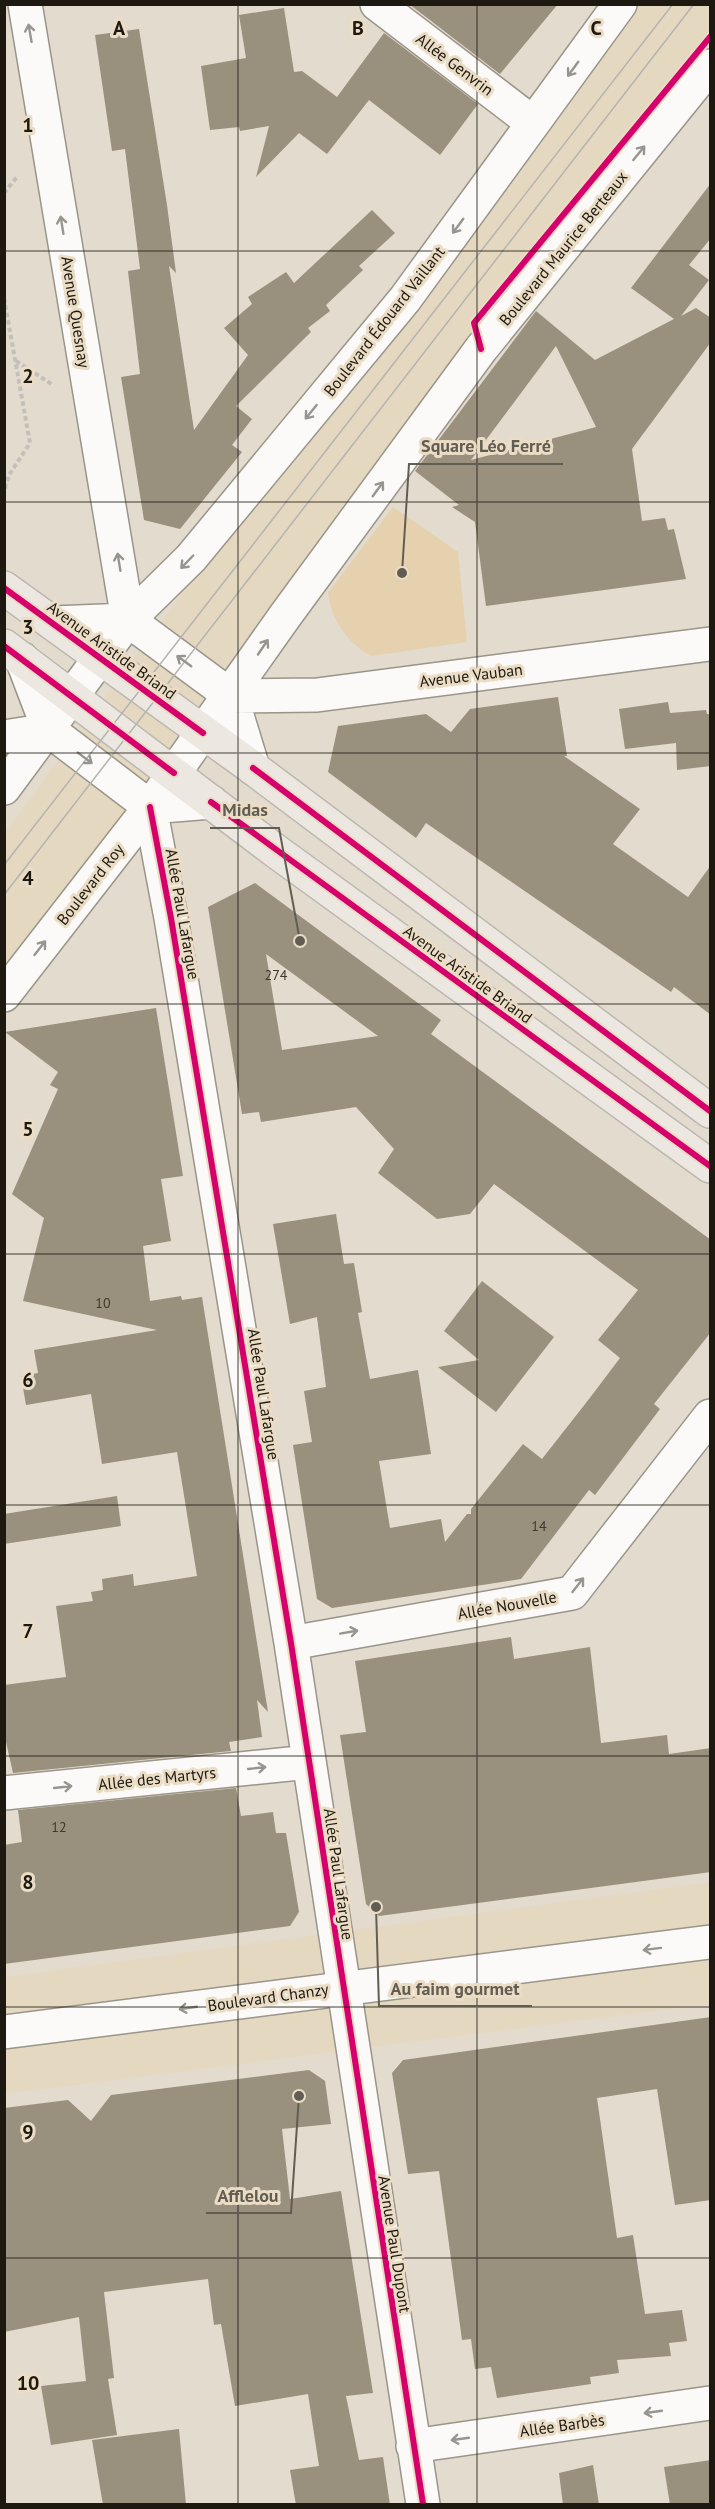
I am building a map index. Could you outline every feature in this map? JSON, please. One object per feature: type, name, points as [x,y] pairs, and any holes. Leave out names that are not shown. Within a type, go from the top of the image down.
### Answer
[{"type":"main road","name":"Avenue Aristide Briand","points":[[4,588],[253,768],[711,1111]]},
{"type":"main road","name":"Avenue Aristide Briand","points":[[14,653],[211,802],[711,1166]]},
{"type":"street","name":"Avenue Quesnay","points":[[25,4],[128,620]]},
{"type":"street","name":"Allée Genvrin","points":[[377,4],[533,123]]},
{"type":"street","name":"Boulevard Édouard Vaillant","points":[[4,788],[128,620],[191,558],[405,298],[620,4]]},
{"type":"street","name":"Boulevard Maurice Berteaux","points":[[203,733],[285,616],[481,349],[711,66]]},
{"type":"street","points":[[53,623],[128,620],[231,696],[253,768]]},
{"type":"street","name":"Avenue Vauban","points":[[231,696],[316,695],[711,644]]},
{"type":"street","points":[[14,653],[49,730],[150,807],[211,802]]},
{"type":"street","points":[[4,737],[49,730]]},
{"type":"street","name":"Boulevard Roy","points":[[4,995],[150,807],[203,733]]},
{"type":"street","name":"Allée Paul Lafargue","points":[[150,807],[171,918],[291,1643],[342,1987]]},
{"type":"street","name":"Allée Nouvelle","points":[[291,1643],[572,1593],[711,1416]]},
{"type":"street","name":"Allée des Martyrs","points":[[4,1793],[309,1762]]},
{"type":"street","name":"Boulevard Chanzy","points":[[4,2032],[342,1987],[711,1942]]},
{"type":"street","name":"Avenue Paul Dupont","points":[[342,1987],[423,2505]]},
{"type":"street","name":"Allée Barbès","points":[[413,2446],[711,2403]]},
{"type":"path","points":[[4,298],[30,443],[9,475],[4,492]]},
{"type":"shaded area","points":[[618,5],[710,5],[710,56],[5,1007],[5,832]]},
{"type":"shaded area","points":[[393,507],[458,552],[467,642],[371,656],[347,637],[337,621],[328,593]]},
{"type":"shaded area","points":[[710,1882],[710,2004],[5,2094],[4,1977]]},
{"type":"building","points":[[409,4],[558,4],[500,74]]},
{"type":"building","points":[[284,8],[294,72],[302,71],[337,97],[384,33],[478,104],[440,155],[369,100],[327,154],[299,133],[256,177],[269,126],[240,131],[239,127],[210,130],[201,66],[246,58],[239,15]]},
{"type":"building","points":[[139,29],[167,205],[176,273],[169,266],[194,430],[248,355],[224,328],[252,304],[248,297],[286,272],[294,283],[372,210],[395,233],[359,266],[363,270],[326,305],[330,311],[308,328],[311,332],[236,406],[252,419],[232,445],[242,452],[180,529],[144,520],[121,377],[140,374],[128,271],[140,269],[125,149],[112,151],[95,35]]},
{"type":"building","points":[[711,183],[711,238],[689,265],[709,280],[681,316],[696,308],[711,318],[711,342],[632,449],[642,521],[665,518],[668,530],[674,529],[686,579],[486,606],[475,522],[452,507],[459,505],[415,471],[536,311],[595,360],[674,319],[631,288]],"holes":[[[556,346],[596,427],[471,460]]]},
{"type":"building","points":[[558,697],[567,756],[564,756],[640,809],[613,844],[688,897],[711,865],[711,1015],[674,987],[671,992],[426,823],[416,838],[328,772],[338,726],[426,714],[451,732],[470,709]]},
{"type":"building","points":[[668,702],[670,713],[706,710],[707,714],[711,714],[711,766],[677,770],[676,743],[625,749],[619,709]]},
{"type":"building","points":[[255,883],[441,1020],[431,1034],[711,1240],[711,1332],[654,1404],[660,1409],[595,1495],[589,1490],[521,1579],[332,1608],[317,1599],[293,1445],[312,1442],[304,1391],[326,1387],[317,1317],[290,1324],[273,1224],[336,1214],[344,1264],[354,1263],[362,1312],[358,1313],[370,1379],[418,1370],[431,1454],[379,1461],[390,1528],[441,1519],[445,1542],[467,1514],[471,1514],[471,1509],[523,1444],[542,1459],[589,1399],[620,1358],[598,1340],[638,1290],[494,1184],[470,1214],[437,1219],[378,1173],[394,1149],[356,1107],[261,1122],[259,1112],[242,1114],[208,907]],"holes":[[[266,954],[378,1036],[282,1050]]]},
{"type":"building","points":[[156,1008],[183,1176],[161,1179],[171,1241],[143,1246],[150,1301],[181,1296],[182,1300],[202,1297],[268,1712],[257,1700],[262,1737],[229,1742],[231,1751],[13,1773],[4,1733],[4,1685],[66,1677],[56,1606],[93,1601],[91,1592],[103,1590],[102,1579],[133,1574],[134,1586],[197,1576],[177,1452],[102,1464],[91,1394],[26,1405],[21,1376],[38,1373],[34,1350],[157,1330],[23,1301],[44,1218],[12,1194],[58,1089],[50,1085],[58,1072],[5,1032]]},
{"type":"building","points":[[482,1281],[554,1337],[496,1412],[438,1367],[479,1360],[444,1331]]},
{"type":"building","points":[[117,1496],[121,1526],[4,1544],[4,1514]]},
{"type":"building","points":[[511,1637],[514,1659],[590,1647],[601,1743],[667,1735],[669,1754],[711,1748],[711,1872],[379,1916],[366,1904],[340,1735],[366,1732],[355,1661]]},
{"type":"building","points":[[236,1788],[241,1816],[273,1812],[276,1833],[286,1833],[299,1912],[290,1926],[4,1964],[4,1845],[22,1842],[18,1810]]},
{"type":"building","points":[[711,2017],[711,2200],[675,2205],[657,2089],[597,2098],[617,2238],[633,2235],[645,2314],[682,2310],[687,2341],[669,2343],[671,2356],[617,2360],[619,2373],[590,2377],[591,2384],[497,2398],[491,2367],[475,2369],[471,2339],[462,2340],[439,2171],[408,2174],[392,2073],[403,2060]]},
{"type":"building","points":[[309,2070],[325,2081],[331,2124],[282,2129],[290,2199],[341,2191],[373,2393],[346,2396],[359,2460],[383,2457],[390,2505],[296,2505],[290,2470],[319,2466],[308,2394],[235,2406],[221,2324],[214,2325],[208,2279],[104,2292],[114,2378],[108,2379],[117,2435],[51,2445],[41,2386],[86,2381],[79,2317],[4,2332],[4,2108],[68,2100],[91,2121],[111,2095]]},
{"type":"building","points":[[179,2429],[186,2505],[103,2505],[92,2440]]},
{"type":"building","points":[[711,2460],[711,2505],[670,2505],[664,2467]]},
{"type":"building","points":[[593,2465],[599,2505],[563,2505],[559,2473]]},
{"type":"tram line","points":[[4,865],[673,4]]},
{"type":"tram line","points":[[4,895],[694,4]]},
{"type":"cycle path","points":[[481,349],[474,323],[710,37]]},
{"type":"cycle path","points":[[4,588],[203,733]]},
{"type":"cycle path","points":[[4,646],[174,773]]},
{"type":"cycle path","points":[[253,768],[710,1111]]},
{"type":"cycle path","points":[[211,802],[710,1166]]},
{"type":"cycle path","points":[[150,807],[171,918],[291,1643],[423,2504]]},
{"type":"place","name":"Square Léo Ferré","points":[[402,573]]},
{"type":"place","name":"Midas","points":[[300,941]]},
{"type":"place","name":"Au faim gourmet","points":[[376,1907]]},
{"type":"place","name":"Afflelou","points":[[299,2096]]}]
